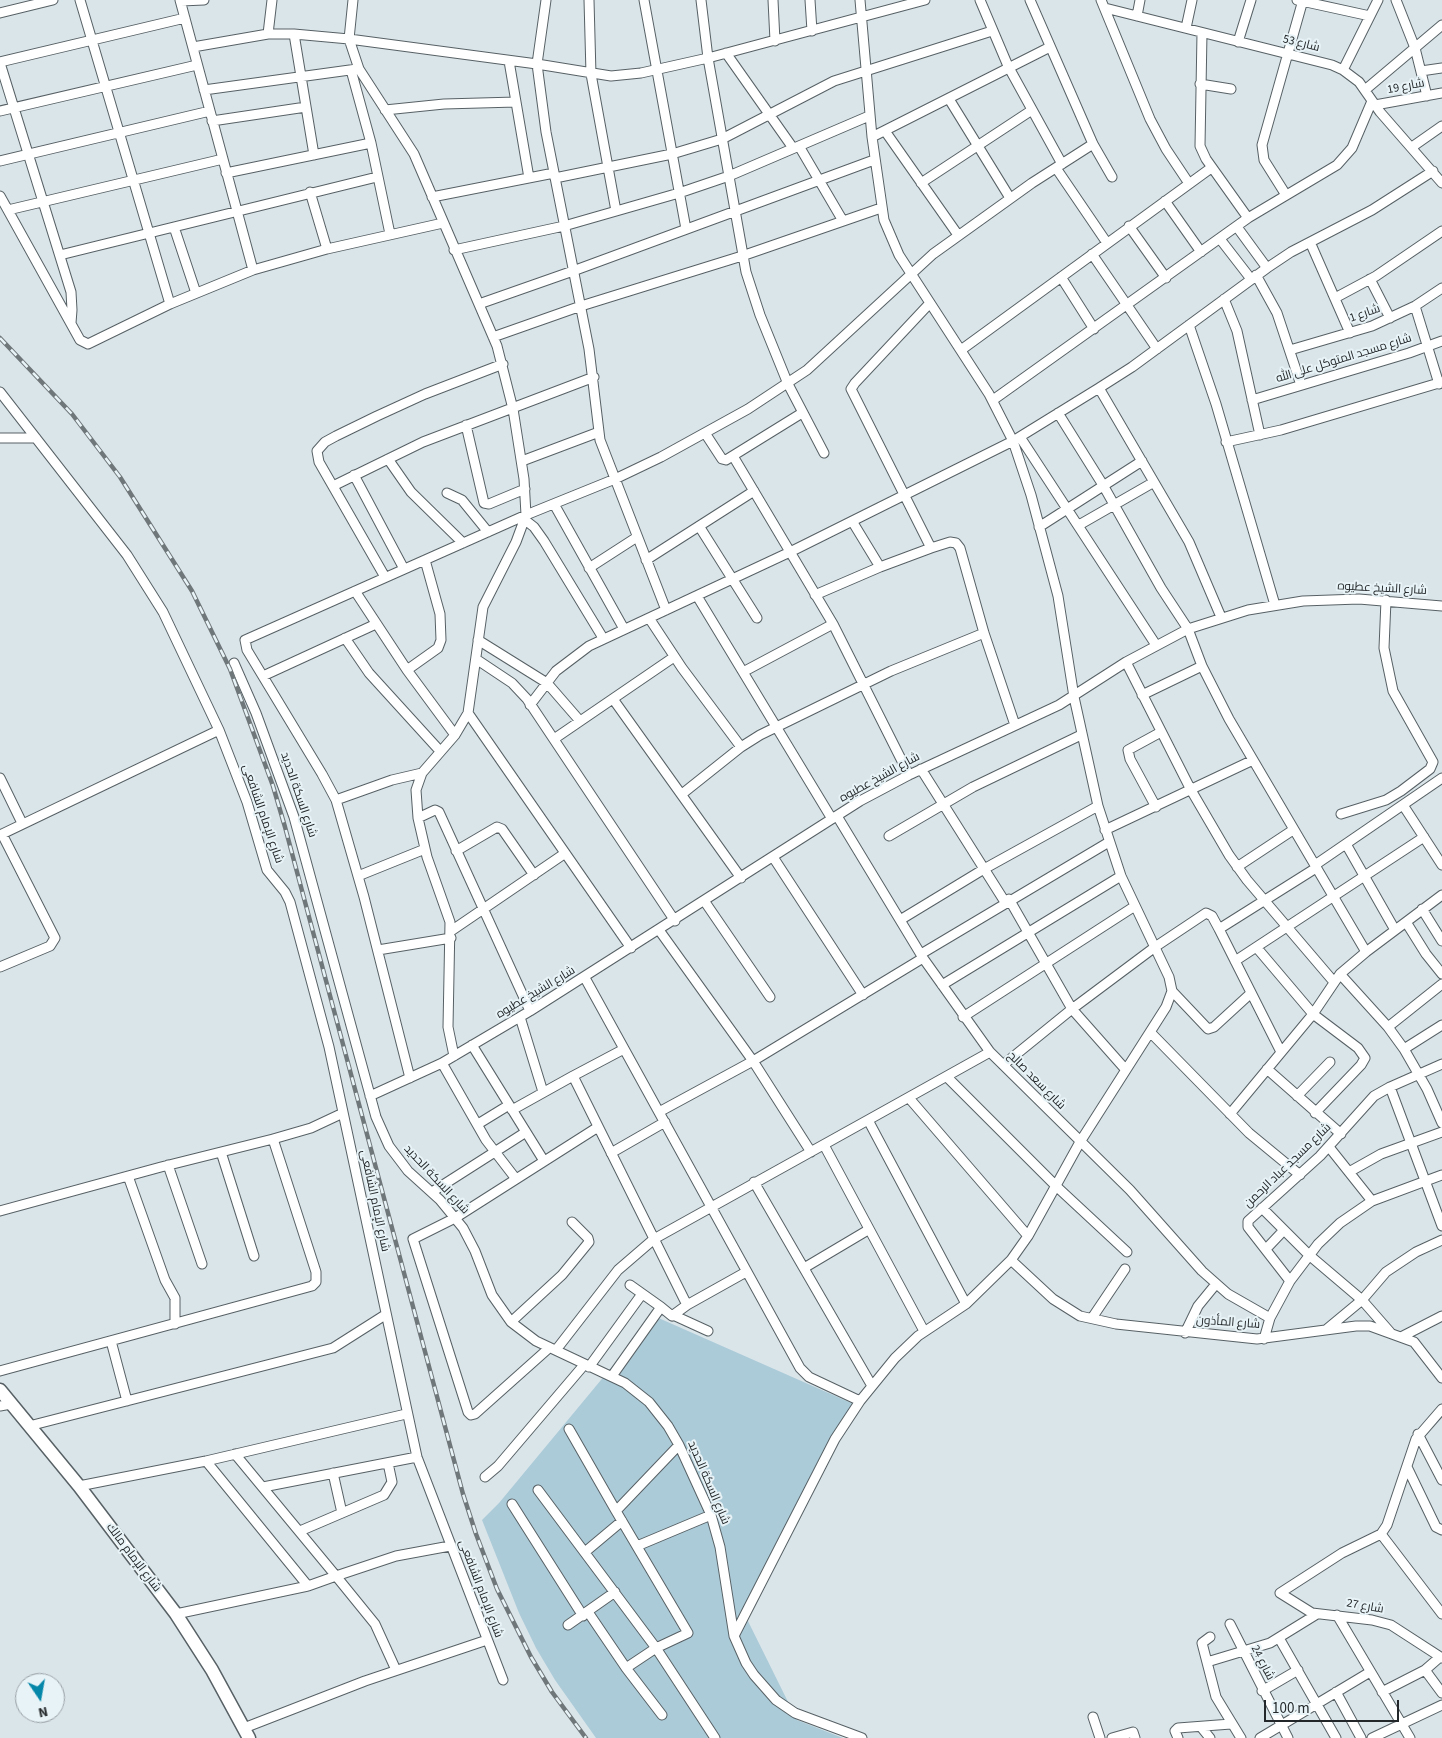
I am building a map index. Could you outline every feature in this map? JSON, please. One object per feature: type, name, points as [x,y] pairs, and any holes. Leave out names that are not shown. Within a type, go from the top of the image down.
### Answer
[{"type":"street","points":[[0,12],[53,0]]},
{"type":"street","points":[[80,0],[170,304]]},
{"type":"street","points":[[204,0],[181,1],[253,270]]},
{"type":"street","points":[[268,34],[272,0]]},
{"type":"street","points":[[353,0],[349,39],[390,234]]},
{"type":"street","points":[[546,0],[537,64],[564,226],[594,377],[599,432],[603,449],[666,610]]},
{"type":"street","points":[[589,0],[591,74],[616,211]]},
{"type":"street","points":[[644,0],[686,229]]},
{"type":"street","points":[[701,0],[708,58],[742,256],[757,307],[788,384],[824,453]]},
{"type":"street","points":[[773,0],[775,41]]},
{"type":"street","points":[[810,0],[812,31]]},
{"type":"street","points":[[860,0],[860,18],[874,160],[881,208],[892,242],[1016,439],[1068,508],[1156,645]]},
{"type":"street","points":[[193,47],[268,34],[294,34],[349,39],[537,64],[591,74],[626,75],[726,54],[922,0]]},
{"type":"street","points":[[980,0],[1008,66],[1059,166],[1107,243]]},
{"type":"street","points":[[1030,0],[1093,144],[1112,177]]},
{"type":"street","points":[[1137,16],[1140,0]]},
{"type":"street","points":[[1186,28],[1192,0]]},
{"type":"street","points":[[1238,42],[1251,0]]},
{"type":"street","points":[[1286,195],[1262,154],[1301,0],[1370,16]]},
{"type":"street","points":[[1343,70],[1378,0]]},
{"type":"street","points":[[1396,0],[1415,48],[1427,96]]},
{"type":"street","points":[[1103,4],[1150,119],[1166,149],[1188,182]]},
{"type":"street","name":"شارع 53","points":[[1103,4],[1137,16],[1288,54],[1343,70],[1365,90],[1442,183]]},
{"type":"street","points":[[70,323],[72,301],[60,255],[0,62],[185,18]]},
{"type":"street","points":[[1365,90],[1442,25]]},
{"type":"street","points":[[432,197],[529,178],[608,168],[672,154],[722,139],[819,88],[865,70],[992,31]]},
{"type":"street","points":[[1202,33],[1200,146],[1212,168],[1248,218]]},
{"type":"street","points":[[294,34],[314,155]]},
{"type":"street","points":[[872,137],[949,99],[1008,66],[1050,47]]},
{"type":"street","points":[[726,54],[769,114],[796,147],[819,180],[843,221]]},
{"type":"street","points":[[509,61],[529,178]]},
{"type":"street","points":[[0,111],[197,65]]},
{"type":"street","points":[[1421,71],[1442,68]]},
{"type":"street","points":[[204,90],[355,69]]},
{"type":"street","points":[[355,69],[414,154],[493,337],[503,364],[513,408],[525,489],[525,518],[486,598],[481,616],[468,713],[455,735],[422,773],[416,790],[418,818],[425,849],[436,885],[447,910],[451,934],[448,1027],[454,1056]]},
{"type":"street","points":[[1200,84],[1231,88]]},
{"type":"street","name":"شارع 19","points":[[1374,103],[1442,93]]},
{"type":"street","points":[[949,99],[1010,198]]},
{"type":"street","points":[[385,110],[444,104],[516,102]]},
{"type":"street","points":[[993,400],[1248,218],[1326,173],[1344,158],[1352,148],[1374,103]]},
{"type":"street","points":[[212,121],[306,107]]},
{"type":"street","points":[[922,183],[1032,110]]},
{"type":"street","points":[[0,161],[210,112]]},
{"type":"street","points":[[454,250],[564,226],[729,176],[870,116]]},
{"type":"street","points":[[1412,147],[1442,126]]},
{"type":"street","points":[[885,131],[958,235]]},
{"type":"street","points":[[226,173],[371,143]]},
{"type":"street","points":[[410,1078],[378,950],[336,800],[245,646],[245,640],[488,532],[615,480],[705,433],[788,384],[836,345],[910,273],[958,235],[1010,198],[1093,144]]},
{"type":"street","points":[[8,210],[222,159]]},
{"type":"street","points":[[479,304],[574,271],[874,160]]},
{"type":"street","points":[[961,350],[1128,226],[1165,201],[1188,182],[1212,168]]},
{"type":"street","points":[[530,705],[546,683],[574,655],[603,638],[790,552],[1016,439],[1099,388],[1157,349],[1267,268],[1310,242],[1372,210],[1433,171]]},
{"type":"street","points":[[60,255],[150,234],[236,210],[377,177]]},
{"type":"street","points":[[310,192],[327,249]]},
{"type":"street","points":[[0,196],[80,340],[88,344],[170,304],[253,270],[327,249],[443,223]]},
{"type":"street","points":[[1165,201],[1201,252]]},
{"type":"street","points":[[493,337],[581,306],[742,256],[881,208]]},
{"type":"street","points":[[1128,226],[1166,278]]},
{"type":"street","points":[[174,227],[196,293]]},
{"type":"street","points":[[1236,227],[1267,268]]},
{"type":"street","points":[[1335,298],[1370,279],[1442,231]]},
{"type":"street","points":[[1220,239],[1254,277],[1272,302],[1301,385]]},
{"type":"street","points":[[1310,242],[1350,333]]},
{"type":"street","points":[[1092,254],[1157,349]]},
{"type":"street","points":[[1061,277],[1094,329]]},
{"type":"street","points":[[1370,279],[1390,318]]},
{"type":"street","name":"شارع 1","points":[[1290,350],[1350,333],[1390,318],[1415,306],[1442,288]]},
{"type":"street","points":[[1224,299],[1237,331],[1260,435]]},
{"type":"street","points":[[930,303],[854,383],[852,389],[906,494],[931,548]]},
{"type":"street","points":[[1226,442],[1260,435],[1440,383],[1415,306]]},
{"type":"street","points":[[1189,325],[1275,605]]},
{"type":"street","name":"شارع مسجد المتوكل على الله","points":[[1252,400],[1442,341]]},
{"type":"street","points":[[385,577],[317,456],[318,451],[325,442],[426,394],[503,364]]},
{"type":"street","points":[[333,486],[388,459],[466,425],[594,377]]},
{"type":"street","points":[[1099,388],[1192,550],[1221,617]]},
{"type":"street","name":"شارع الإمام الشافعى","points":[[0,392],[126,555],[152,593],[181,646],[219,730],[247,802],[267,870],[285,892],[290,902],[330,1047],[385,1316],[417,1457],[503,1680]]},
{"type":"street","points":[[705,433],[723,460],[733,456],[802,413]]},
{"type":"street","points":[[1058,413],[1104,485],[1161,588],[1188,629],[1202,666],[1251,761],[1366,952]]},
{"type":"street","points":[[466,425],[484,503],[489,504],[525,489]]},
{"type":"street","points":[[522,461],[599,432]]},
{"type":"street","points":[[0,438],[36,438]]},
{"type":"street","points":[[1016,439],[1058,596],[1074,697],[1098,806],[1121,876],[1155,947],[1172,991],[1208,1028],[1214,1027],[1250,994]]},
{"type":"street","points":[[733,456],[832,624],[909,775]]},
{"type":"street","points":[[388,459],[411,492],[463,543]]},
{"type":"street","points":[[1039,527],[1142,461]]},
{"type":"street","points":[[354,475],[404,569]]},
{"type":"street","points":[[1079,525],[1154,482]]},
{"type":"street","points":[[646,560],[754,491]]},
{"type":"street","points":[[447,493],[462,500],[488,532]]},
{"type":"street","points":[[554,504],[624,629]]},
{"type":"street","points":[[525,518],[542,537],[603,638]]},
{"type":"street","points":[[852,521],[880,567]]},
{"type":"street","points":[[699,526],[734,578],[757,618]]},
{"type":"street","points":[[589,568],[637,537]]},
{"type":"street","points":[[815,595],[880,567],[931,548],[953,542],[958,545],[984,633],[1015,725]]},
{"type":"street","points":[[407,670],[438,648],[441,640],[440,614],[425,560]]},
{"type":"street","points":[[354,591],[407,670],[455,735]]},
{"type":"street","name":"شارع سعد صالح","points":[[697,596],[776,728],[922,956],[963,1017],[990,1052],[1130,1190],[1216,1284],[1242,1303],[1270,1318]]},
{"type":"street","name":"شارع الشيخ عطيوه","points":[[370,1096],[454,1056],[586,978],[835,818],[909,775],[1074,697],[1126,662],[1188,629],[1221,617],[1275,605],[1330,599],[1386,600],[1442,606]]},
{"type":"street","points":[[1341,814],[1367,807],[1394,796],[1430,769],[1433,762],[1393,691],[1384,648],[1386,600]]},
{"type":"street","points":[[649,618],[674,657],[742,746]]},
{"type":"street","points":[[263,676],[376,624]]},
{"type":"street","points":[[743,672],[832,624]]},
{"type":"street","points":[[682,794],[742,746],[863,684],[984,633]]},
{"type":"street","points":[[345,638],[374,680],[440,751]]},
{"type":"street","points":[[478,640],[546,683],[580,722]]},
{"type":"street","points":[[554,739],[674,657]]},
{"type":"street","points":[[476,659],[512,683],[530,705],[675,921]]},
{"type":"street","points":[[1126,662],[1191,790],[1237,867],[1334,982]]},
{"type":"street","name":"شارع السكة الحديد","points":[[234,663],[262,730],[294,817],[370,1096],[379,1124],[389,1146],[408,1171],[432,1192],[455,1218],[475,1251],[492,1295],[511,1322],[552,1349],[625,1383],[649,1402],[668,1426],[679,1445],[711,1515],[720,1547],[734,1636],[746,1663],[776,1700],[795,1713],[862,1738]]},
{"type":"street","points":[[1142,695],[1202,666]]},
{"type":"street","points":[[613,699],[741,878]]},
{"type":"street","points":[[468,713],[631,948]]},
{"type":"street","points":[[0,967],[50,946],[55,938],[1,834],[219,730]]},
{"type":"street","points":[[1156,807],[1130,758],[1128,750],[1161,732]]},
{"type":"street","points":[[889,836],[943,804],[1082,735]]},
{"type":"street","points":[[1106,830],[1251,761]]},
{"type":"street","points":[[921,769],[984,869],[1028,932],[1072,1009],[1126,1070]]},
{"type":"street","points":[[336,800],[392,780],[422,773]]},
{"type":"street","points":[[0,778],[22,823]]},
{"type":"street","points":[[1220,929],[1265,902],[1442,778]]},
{"type":"street","points":[[1403,805],[1442,865]]},
{"type":"street","points":[[900,920],[984,869],[1098,806]]},
{"type":"street","points":[[418,818],[435,810],[439,812],[530,1011]]},
{"type":"street","points":[[456,851],[497,827],[502,829],[534,875]]},
{"type":"street","points":[[1237,867],[1293,830]]},
{"type":"street","points":[[1235,961],[1424,837]]},
{"type":"street","points":[[659,1112],[754,1061],[863,995],[1007,900],[1109,842]]},
{"type":"street","points":[[1346,844],[1395,930]]},
{"type":"street","points":[[358,876],[425,849]]},
{"type":"street","points":[[378,950],[451,934],[564,854]]},
{"type":"street","points":[[773,858],[863,995]]},
{"type":"street","points":[[942,985],[1121,876]]},
{"type":"street","points":[[1230,1114],[1313,1014],[1340,974],[1442,895]]},
{"type":"street","points":[[705,902],[770,997]]},
{"type":"street","points":[[963,1017],[1135,906]]},
{"type":"street","points":[[1422,909],[1442,941]]},
{"type":"street","points":[[1002,1065],[1072,1009],[1155,947],[1206,913],[1212,916],[1220,929],[1250,994],[1281,1052]]},
{"type":"street","points":[[1406,922],[1426,954],[1442,974]]},
{"type":"street","points":[[659,930],[754,1061],[811,1152]]},
{"type":"street","points":[[1257,948],[1313,1014],[1361,1051],[1365,1058],[1362,1065],[1315,1113]]},
{"type":"street","points":[[1340,974],[1388,1027],[1404,1049],[1419,1073],[1442,1123]]},
{"type":"street","points":[[586,978],[800,1368],[809,1377],[860,1401]]},
{"type":"street","points":[[1388,1027],[1442,984]]},
{"type":"street","points":[[734,1636],[836,1439],[860,1401],[895,1358],[924,1331],[966,1304],[1012,1260],[1028,1236],[1080,1142],[1151,1033],[1166,1007],[1172,991]]},
{"type":"street","points":[[520,1017],[543,1092]]},
{"type":"street","points":[[1404,1049],[1442,1025]]},
{"type":"street","points":[[1151,1033],[1260,1143],[1300,1175]]},
{"type":"street","points":[[472,1045],[544,1161]]},
{"type":"street","points":[[478,1124],[624,1049]]},
{"type":"street","points":[[598,1128],[455,1218],[413,1239],[470,1415],[475,1414],[552,1349],[618,1270],[654,1239],[710,1206],[990,1052]]},
{"type":"street","points":[[442,1062],[495,1151],[516,1179]]},
{"type":"street","points":[[1297,1096],[1330,1062]]},
{"type":"street","name":"شارع مسجد عباد الرحمن","points":[[1266,1249],[1248,1226],[1248,1221],[1300,1175],[1341,1134],[1367,1102],[1390,1086],[1442,1064]]},
{"type":"street","points":[[1267,1069],[1341,1134]]},
{"type":"street","points":[[573,1076],[687,1304]]},
{"type":"street","points":[[948,1076],[1056,1186],[1127,1252]]},
{"type":"street","points":[[1390,1086],[1442,1226]]},
{"type":"street","points":[[909,1098],[1028,1236]]},
{"type":"street","points":[[0,1212],[168,1165],[273,1139],[311,1128],[343,1113]]},
{"type":"street","points":[[868,1120],[966,1304]]},
{"type":"street","points":[[611,1153],[665,1122]]},
{"type":"street","points":[[432,1192],[526,1132]]},
{"type":"street","points":[[1349,1172],[1381,1154],[1442,1132]]},
{"type":"street","points":[[0,1371],[307,1288],[316,1282],[316,1272],[273,1139]]},
{"type":"street","points":[[824,1145],[924,1331]]},
{"type":"street","points":[[1329,1146],[1372,1202]]},
{"type":"street","points":[[221,1152],[254,1256]]},
{"type":"street","points":[[168,1165],[202,1264]]},
{"type":"street","points":[[128,1176],[165,1280],[175,1298],[175,1324]]},
{"type":"street","points":[[1264,1339],[1270,1318],[1290,1281],[1309,1255],[1340,1223],[1372,1202],[1442,1176]]},
{"type":"street","points":[[754,1182],[872,1386]]},
{"type":"street","points":[[1262,1208],[1309,1255],[1362,1300],[1390,1332]]},
{"type":"street","points":[[511,1322],[562,1275],[589,1242],[588,1238],[572,1222]]},
{"type":"street","points":[[804,1268],[868,1230]]},
{"type":"street","points":[[1284,1230],[1266,1249],[1290,1281]]},
{"type":"street","points":[[1326,1330],[1362,1300],[1386,1272],[1416,1252],[1442,1240]]},
{"type":"street","name":"شارع المأذون","points":[[1012,1260],[1052,1299],[1080,1316],[1116,1324],[1185,1333],[1264,1339],[1364,1326],[1403,1336],[1418,1346],[1442,1378]]},
{"type":"street","points":[[1092,1318],[1125,1269]]},
{"type":"street","points":[[673,1315],[687,1304],[746,1272]]},
{"type":"street","points":[[1185,1333],[1198,1306],[1216,1284]]},
{"type":"street","points":[[630,1286],[670,1315],[708,1331]]},
{"type":"street","points":[[485,1477],[510,1453],[586,1366],[642,1294]]},
{"type":"street","points":[[612,1376],[661,1307]]},
{"type":"street","points":[[30,1426],[333,1348],[385,1316]]},
{"type":"street","points":[[1403,1336],[1442,1316]]},
{"type":"street","points":[[111,1341],[127,1401]]},
{"type":"street","name":"شارع الإمام مالك","points":[[0,1390],[6,1405],[30,1426],[79,1486],[176,1614],[212,1670],[247,1733]]},
{"type":"street","points":[[1442,1409],[1418,1434],[1387,1525],[1381,1534],[1442,1614]]},
{"type":"street","points":[[79,1486],[206,1461],[406,1414]]},
{"type":"street","points":[[569,1429],[688,1633],[656,1648],[626,1668]]},
{"type":"street","points":[[1418,1434],[1442,1480]]},
{"type":"street","points":[[616,1511],[679,1445]]},
{"type":"street","points":[[235,1454],[375,1624],[396,1670]]},
{"type":"street","points":[[264,1487],[417,1457]]},
{"type":"street","points":[[206,1461],[308,1586]]},
{"type":"street","points":[[300,1531],[371,1502],[388,1491],[392,1482],[388,1463]]},
{"type":"street","points":[[1407,1467],[1436,1527],[1442,1530]]},
{"type":"street","points":[[333,1474],[342,1513]]},
{"type":"street","points":[[538,1490],[656,1648],[715,1738]]},
{"type":"street","points":[[512,1504],[586,1614],[662,1715]]},
{"type":"street","points":[[637,1546],[711,1515]]},
{"type":"street","points":[[585,1552],[622,1521]]},
{"type":"street","name":"شارع 27","points":[[1381,1534],[1342,1553],[1280,1593],[1317,1614],[1337,1615],[1391,1625],[1441,1658]]},
{"type":"street","points":[[176,1614],[308,1586],[396,1556],[450,1546]]},
{"type":"street","points":[[568,1625],[615,1592]]},
{"type":"street","points":[[1207,1662],[1243,1653],[1279,1638],[1317,1614]]},
{"type":"street","points":[[1337,1615],[1410,1738]]},
{"type":"street","name":"شارع 24","points":[[1230,1624],[1262,1691],[1288,1738]]},
{"type":"street","points":[[1210,1637],[1202,1643],[1218,1703],[1241,1738]]},
{"type":"street","points":[[1279,1638],[1336,1738]]},
{"type":"street","points":[[247,1733],[396,1670],[487,1640]]},
{"type":"street","points":[[1382,1692],[1425,1670],[1441,1658]]},
{"type":"street","points":[[1262,1691],[1298,1670]]},
{"type":"street","points":[[1425,1670],[1442,1693]]},
{"type":"street","points":[[1260,1738],[1370,1672]]},
{"type":"street","points":[[1336,1692],[1361,1738]]},
{"type":"street","points":[[1372,1738],[1442,1704]]},
{"type":"street","points":[[1092,1717],[1100,1738]]},
{"type":"street","points":[[1177,1735],[1178,1728],[1231,1724]]},
{"type":"street","points":[[1201,1727],[1210,1738]]},
{"type":"street","points":[[1112,1738],[1133,1732],[1136,1738]]},
{"type":"shaded area","points":[[654,1316],[858,1406],[743,1611],[797,1720],[843,1738],[596,1738],[555,1680],[536,1648],[519,1613],[482,1520],[499,1503]]},
{"type":"railway","points":[[0,338],[72,414],[120,477],[192,591],[230,669],[273,786],[285,827],[463,1494],[476,1534],[497,1589],[531,1657],[552,1692],[586,1738]]}]
